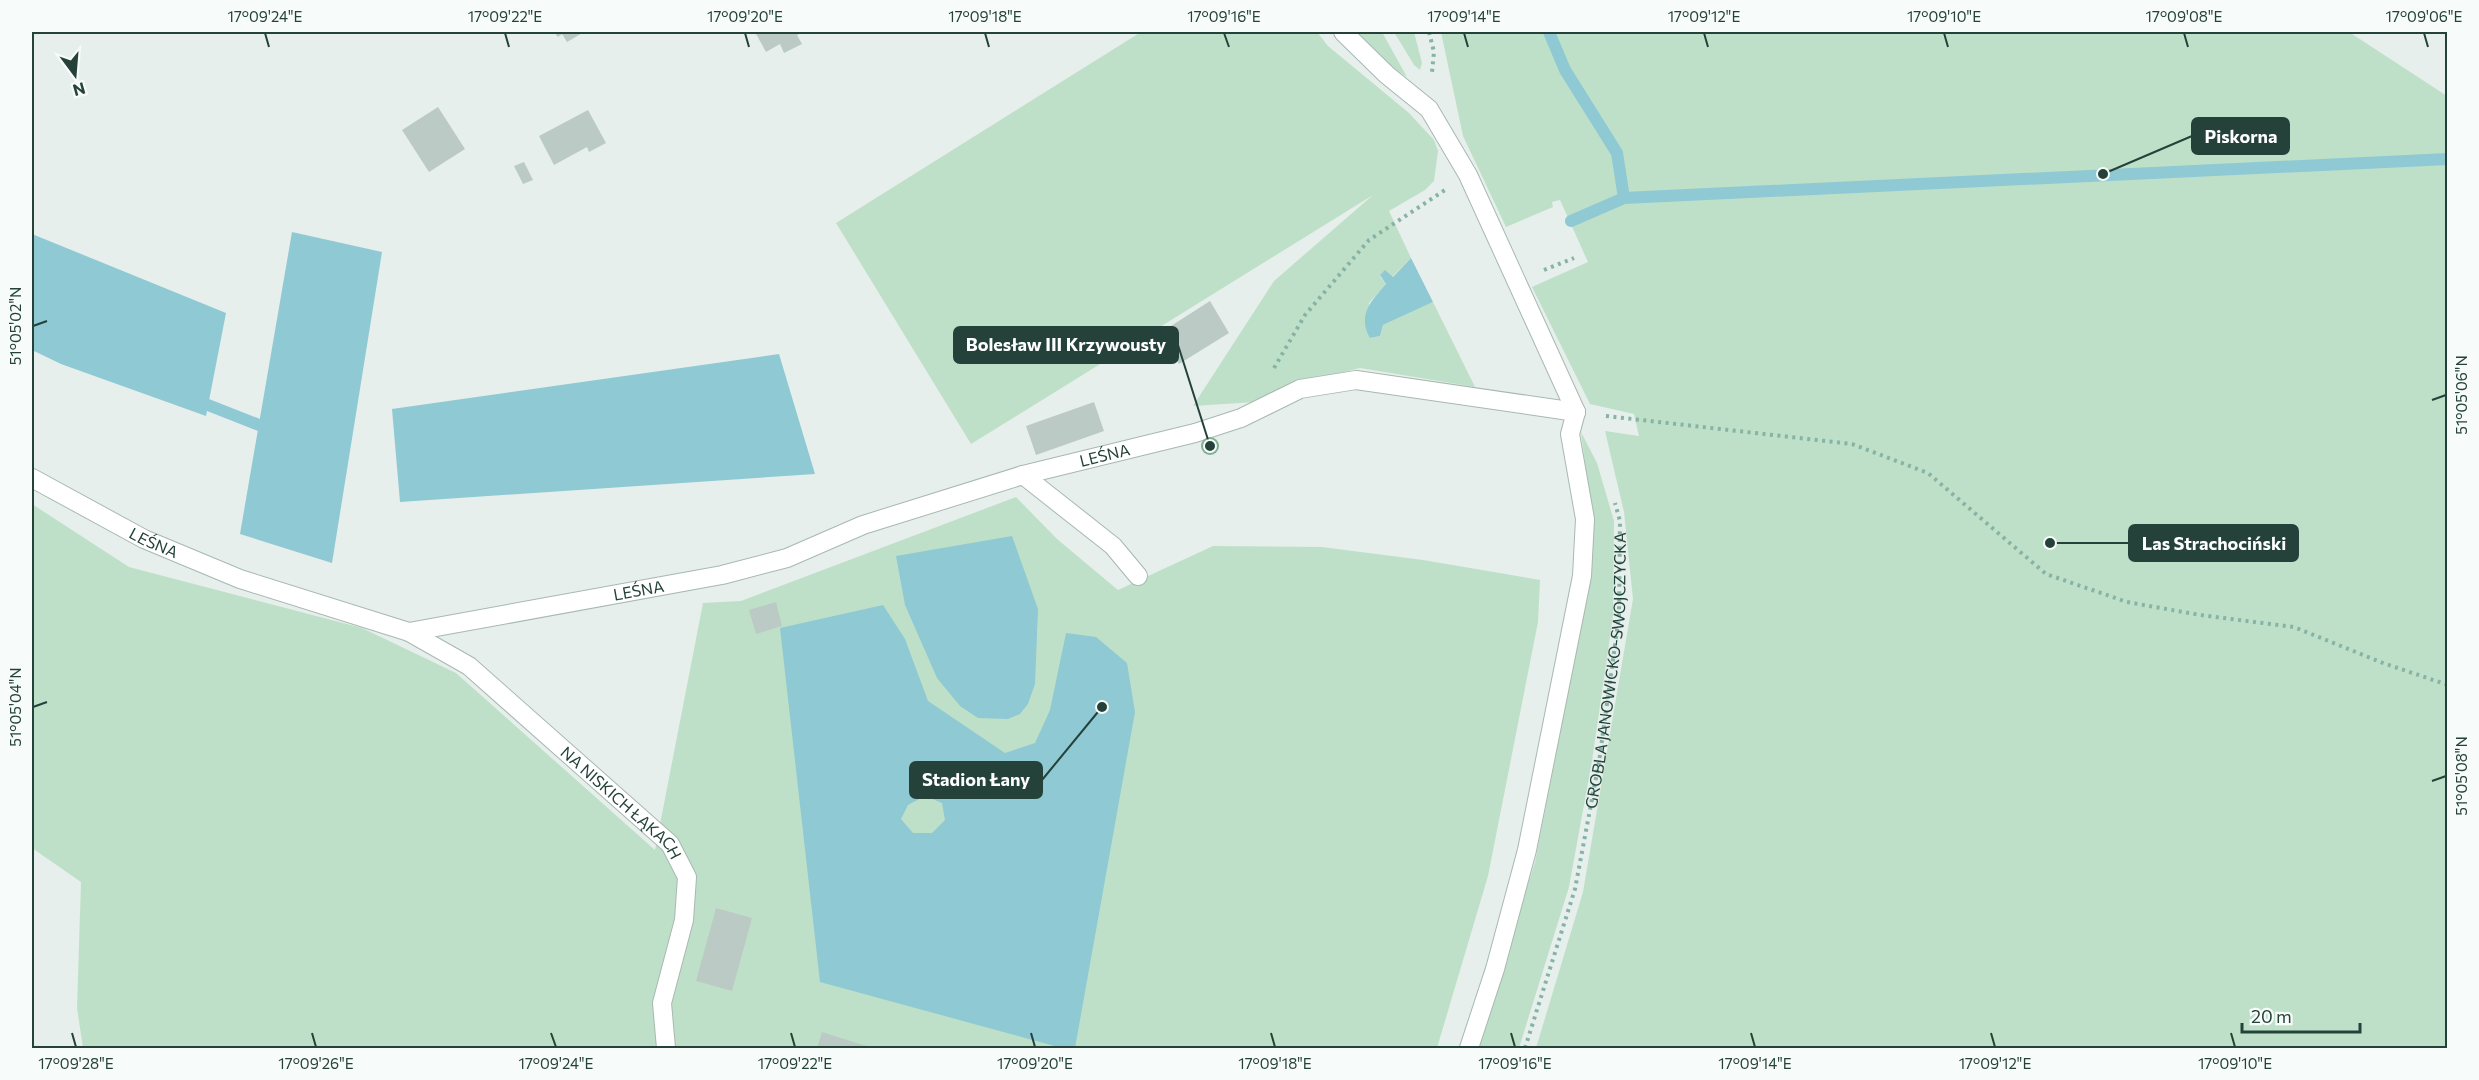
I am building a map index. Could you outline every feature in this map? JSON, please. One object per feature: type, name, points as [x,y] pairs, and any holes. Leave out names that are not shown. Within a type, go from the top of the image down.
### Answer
[{"type":"street","points":[[1343,32],[1388,75],[1429,109],[1468,175],[1576,412],[1570,434],[1585,519],[1582,576],[1527,850],[1495,969],[1469,1048]]},
{"type":"street","name":"LEŚNA","points":[[32,478],[144,539],[240,579],[409,632],[722,575],[787,558],[863,525],[1023,475],[1195,433],[1255,411],[1299,389],[1356,380],[1576,412]]},
{"type":"street","points":[[1023,475],[1113,546],[1138,576]]},
{"type":"street","name":"NA NISKICH ŁĄKACH","points":[[409,632],[469,666],[670,844],[687,877],[684,920],[662,1003],[666,1048]]},
{"type":"path","points":[[1429,32],[1434,52]]},
{"type":"path","points":[[1271,372],[1305,315],[1369,240],[1468,175]]},
{"type":"path","points":[[1576,412],[1852,444],[1928,473],[2046,574],[2127,602],[2200,615],[2294,627],[2383,663],[2448,685]]},
{"type":"path","name":"GROBLA JANOWICKO-SWOJCZYCKA","points":[[1525,1048],[1575,889],[1599,762],[1619,616],[1620,520],[1614,501]]},
{"type":"green space","points":[[1141,32],[1317,32],[1328,46],[1409,113],[1434,140],[1438,151],[1434,181],[1425,190],[1389,211],[1411,258],[1392,277],[1380,276],[1386,284],[1369,303],[1370,338],[1380,336],[1383,325],[1433,302],[1475,387],[1360,368],[1307,381],[1272,401],[1193,406],[1274,281],[1373,195],[971,444],[836,223]]},
{"type":"green space","points":[[1357,32],[1382,32],[1407,77],[1390,66]]},
{"type":"green space","points":[[1394,32],[1414,32],[1422,63],[1420,70],[1414,65]]},
{"type":"green space","points":[[1441,32],[2349,32],[2447,96],[2447,1048],[1536,1048],[1583,892],[1633,599],[1624,512],[1605,431],[1639,436],[1634,414],[1590,404],[1532,287],[1588,262],[1560,200],[1552,202],[1553,207],[1506,227],[1463,136]]},
{"type":"green space","points":[[1581,432],[1597,463],[1614,521],[1613,616],[1592,761],[1569,887],[1519,1048],[1476,1048],[1535,862],[1585,605],[1594,532]]},
{"type":"green space","points":[[1016,497],[1057,539],[1118,590],[1213,546],[1322,547],[1423,560],[1540,580],[1538,622],[1488,876],[1437,1048],[83,1048],[77,1008],[81,882],[32,848],[32,504],[129,567],[362,628],[456,673],[655,850],[703,603],[741,601]]},
{"type":"water","points":[[292,232],[382,252],[332,563],[240,534]]},
{"type":"water","points":[[32,234],[226,313],[206,416],[61,364],[32,350]]},
{"type":"water","points":[[1411,258],[1433,302],[1383,325],[1380,336],[1370,338],[1366,330],[1365,315],[1371,302],[1386,284],[1380,275],[1385,270],[1393,277]]},
{"type":"water","points":[[779,354],[815,474],[400,502],[392,409]]},
{"type":"water","points":[[1012,536],[1038,609],[1035,684],[1028,704],[1020,714],[1008,719],[978,718],[960,706],[937,678],[905,605],[896,556]]},
{"type":"water","points":[[883,605],[905,639],[928,701],[1005,753],[1035,743],[1050,710],[1066,633],[1096,637],[1127,663],[1135,712],[1075,1048],[1062,1048],[820,982],[780,628]],"holes":[[[925,796],[942,803],[945,820],[932,833],[913,833],[901,819],[908,805]]]},
{"type":"building","points":[[554,32],[584,32],[567,42],[562,34],[558,37]]},
{"type":"building","points":[[755,32],[803,32],[797,35],[802,44],[784,53],[780,44],[766,52]]},
{"type":"building","points":[[438,107],[465,149],[429,172],[402,130]]},
{"type":"building","points":[[588,110],[606,143],[589,152],[587,147],[554,165],[539,136]]},
{"type":"building","points":[[524,162],[533,180],[523,184],[514,166]]},
{"type":"building","points":[[1210,301],[1229,333],[1179,364],[1160,333]]},
{"type":"building","points":[[1094,402],[1104,431],[1036,455],[1026,426]]},
{"type":"building","points":[[776,602],[782,626],[756,634],[749,610]]},
{"type":"building","points":[[716,908],[752,918],[732,991],[696,981]]},
{"type":"building","points":[[822,1032],[873,1048],[817,1048]]},
{"type":"waterway","points":[[1549,32],[1565,70],[1617,153],[1624,198]]},
{"type":"waterway","points":[[1571,221],[1624,198],[2448,159]]},
{"type":"waterway","points":[[208,405],[259,425]]},
{"type":"place","name":"Piskorna","points":[[2103,174]]},
{"type":"place","name":"Bolesław III Krzywousty","points":[[1210,446]]},
{"type":"place","name":"Las Strachociński","points":[[2050,543]]},
{"type":"place","name":"Stadion Łany","points":[[1102,707]]}]
